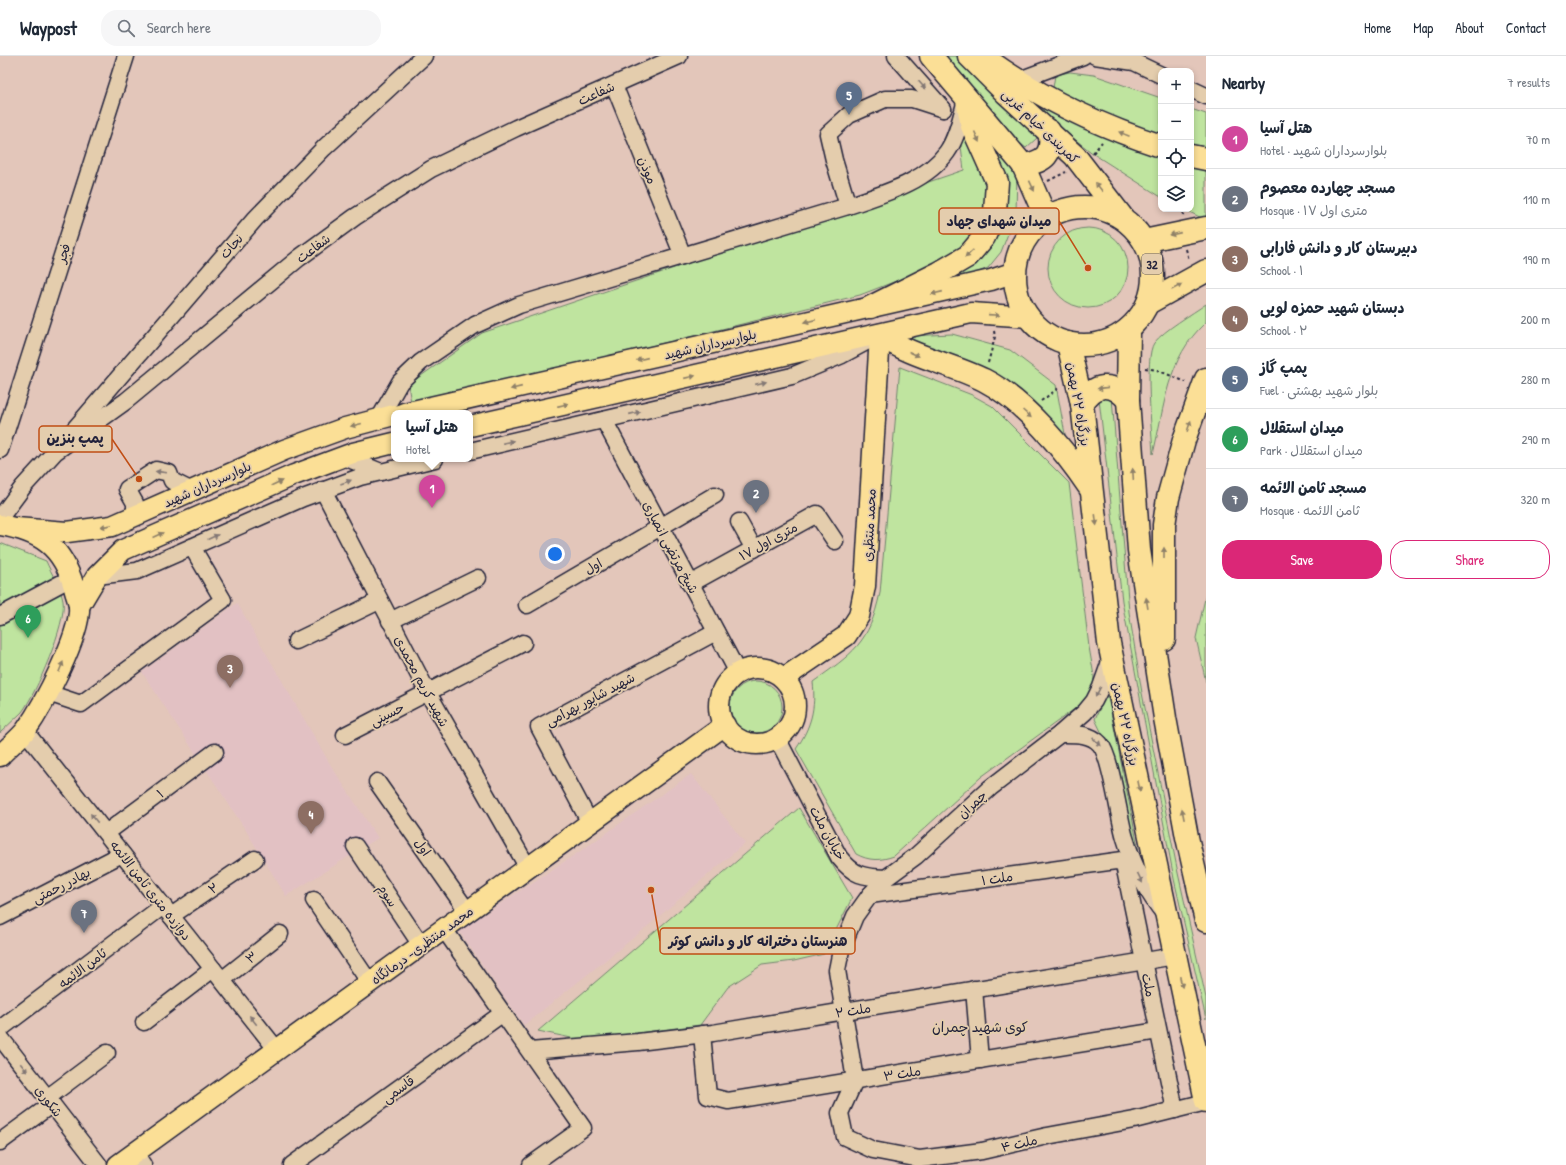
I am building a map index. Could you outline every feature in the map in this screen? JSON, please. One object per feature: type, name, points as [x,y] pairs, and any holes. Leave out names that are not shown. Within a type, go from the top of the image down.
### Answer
[{"type":"highway","points":[[932,56],[1023,165],[1046,218]]},
{"type":"highway","name":"کمربندی خیام غربی","points":[[969,56],[1006,93],[1049,131],[1081,165],[1122,218]]},
{"type":"highway","points":[[982,56],[1017,81],[1072,112],[1158,145]]},
{"type":"highway","points":[[871,308],[939,273],[968,256],[984,237],[996,212],[997,182],[972,126],[967,99]]},
{"type":"highway","points":[[1023,165],[1036,163],[1048,155],[1052,144],[1049,131]]},
{"type":"highway","points":[[1194,157],[1206,159]]},
{"type":"highway","name":"32","points":[[1076,207],[1092,207],[1108,211],[1122,218],[1135,228],[1144,241],[1151,256],[1153,288],[1148,303],[1140,317],[1129,329],[1116,338],[1100,343],[1084,345],[1068,343],[1053,338],[1040,329],[1029,318],[1018,294],[1015,272],[1018,256],[1024,242],[1034,229],[1046,218],[1061,211],[1076,207]]},
{"type":"highway","name":"32","points":[[1144,241],[1206,228]]},
{"type":"highway","name":"32","points":[[1148,303],[1200,275]]},
{"type":"highway","points":[[1129,329],[1128,400],[1139,550],[1165,718],[1187,836],[1206,921]]},
{"type":"highway","points":[[880,335],[895,345],[921,357],[983,380],[1003,392],[1035,421],[1071,459],[1093,492]]},
{"type":"highway","name":"بزرگراه ۲۲ بهمن","points":[[1068,343],[1082,404],[1112,656],[1206,1101]]},
{"type":"highway","points":[[1165,718],[1164,525],[1168,498],[1184,440],[1206,379]]},
{"type":"highway","points":[[1082,404],[1088,394],[1098,388],[1104,387],[1109,387],[1120,391],[1128,400]]},
{"type":"main road","name":"بلوارسرداران شهید","points":[[417,410],[962,287],[992,280],[1015,272]]},
{"type":"main road","points":[[962,287],[970,296],[972,301],[971,313]]},
{"type":"main road","points":[[478,424],[880,335],[971,313],[1029,318]]},
{"type":"main road","name":"محمد منتظری","points":[[784,678],[846,636],[858,616],[866,586],[880,335]]},
{"type":"main road","name":"بلوارسرداران شهید","points":[[5,524],[67,532],[112,526],[284,450],[345,428],[386,417]]},
{"type":"main road","name":"بلوارسرداران شهید","points":[[79,606],[98,576],[123,550],[294,475],[344,457],[391,444]]},
{"type":"main road","points":[[0,756],[25,731],[54,684],[74,632],[79,606],[71,578],[61,556],[41,538],[5,524]]},
{"type":"main road","points":[[756,668],[776,672],[784,678],[794,695],[794,714],[788,728],[777,738],[758,743],[748,742],[731,733],[721,716],[720,697],[730,680],[738,673],[756,668]]},
{"type":"main road","name":"محمد منتظری- درمانگاه","points":[[118,1165],[139,1159],[277,1050],[725,725]]},
{"type":"main road","points":[[1187,836],[1206,869]]},
{"type":"street","name":"فجر","points":[[0,450],[126,56]]},
{"type":"street","name":"نجات","points":[[55,452],[255,219],[324,148],[424,56]]},
{"type":"street","name":"شفاعت","points":[[5,524],[24,487],[55,452],[126,401],[299,258],[355,217],[432,169],[679,56]]},
{"type":"street","points":[[896,56],[943,109],[957,130]]},
{"type":"street","points":[[1017,81],[1083,56]]},
{"type":"street","points":[[1095,56],[1133,59],[1158,73]]},
{"type":"street","name":"موذن","points":[[614,85],[683,256]]},
{"type":"street","points":[[1194,90],[1206,96]]},
{"type":"street","points":[[848,206],[828,134],[849,116],[885,99],[912,99],[943,109]]},
{"type":"street","points":[[386,417],[400,382],[421,362],[475,325],[520,305],[848,206],[896,188],[924,173],[937,163],[947,151],[957,130],[967,99]]},
{"type":"street","points":[[473,450],[792,376],[842,356],[880,335]]},
{"type":"street","name":"شیخ مرتضی انصاری","points":[[604,420],[738,673]]},
{"type":"street","points":[[344,457],[380,472]]},
{"type":"street","points":[[98,576],[137,571],[323,490],[360,477],[423,462]]},
{"type":"street","points":[[135,516],[135,503],[126,489],[156,470],[169,473],[172,481],[192,491]]},
{"type":"street","name":"شهید کریم محمدی","points":[[323,490],[379,601],[428,693],[528,868]]},
{"type":"street","name":"اول","points":[[527,605],[715,495]]},
{"type":"street","name":"۱۷ متری اول","points":[[690,584],[817,514],[835,541]]},
{"type":"street","points":[[739,522],[754,549]]},
{"type":"street","points":[[48,693],[81,704],[223,600],[192,547]]},
{"type":"street","points":[[0,616],[71,578]]},
{"type":"street","points":[[390,621],[478,578]]},
{"type":"street","points":[[296,641],[379,601]]},
{"type":"street","name":"شهید شاپور بهرامی","points":[[590,823],[539,727],[716,632]]},
{"type":"street","name":"حسینی","points":[[345,735],[523,643]]},
{"type":"street","name":"چمران","points":[[886,878],[916,856],[990,788],[1060,734],[1094,701],[1101,687],[1112,656]]},
{"type":"street","name":"دوازده متری ثامن الائمه","points":[[25,731],[277,1050]]},
{"type":"street","points":[[1060,734],[1079,734],[1092,738],[1101,745],[1110,773],[1125,837],[1136,870],[1150,896],[1167,917]]},
{"type":"street","name":"خیابان ملت","points":[[777,738],[839,857],[847,868],[862,877],[886,878]]},
{"type":"street","name":"۱","points":[[106,833],[215,752]]},
{"type":"street","name":"اول","points":[[377,782],[468,912]]},
{"type":"street","name":"سوم","points":[[355,846],[421,945]]},
{"type":"street","name":"بهادر رحمتی","points":[[0,917],[122,854]]},
{"type":"street","name":"۲","points":[[167,911],[255,859]]},
{"type":"street","name":"ملت ۱","points":[[870,895],[1123,860]]},
{"type":"street","name":"ملت","points":[[1123,860],[1175,1110]]},
{"type":"street","points":[[855,1080],[837,970],[841,950],[855,916],[870,895],[886,878]]},
{"type":"street","points":[[314,900],[370,983]]},
{"type":"street","name":"ثامن الائمه","points":[[0,1029],[167,911]]},
{"type":"street","points":[[444,929],[583,1128],[531,1165]]},
{"type":"street","name":"۳","points":[[144,1022],[280,934]]},
{"type":"street","name":"ملت ۲","points":[[530,1052],[638,1042],[702,1034],[1175,956]]},
{"type":"street","points":[[974,989],[980,1060]]},
{"type":"street","name":"قاسمی","points":[[292,1165],[503,1013]]},
{"type":"street","name":"ملت ۳","points":[[702,1034],[708,1096],[728,1101],[1158,1031]]},
{"type":"street","name":"شکوری","points":[[3,1047],[49,1101],[99,1165]]},
{"type":"street","points":[[0,1142],[107,1053]]},
{"type":"street","name":"ملت ۴","points":[[855,1080],[840,1113],[845,1137],[873,1150],[920,1158],[982,1151],[1047,1136],[1134,1120],[1206,1101]]},
{"type":"path","points":[[1034,188],[1081,165],[1100,146],[1108,127]]},
{"type":"path","points":[[1184,212],[1181,233],[1200,275]]},
{"type":"shaded area","points":[[237,603],[330,764],[378,838],[286,896],[245,829],[142,672]]},
{"type":"shaded area","points":[[691,774],[745,843],[642,931],[524,1025],[459,931],[582,850]]},
{"type":"green space","points":[[942,56],[959,56],[1028,123],[1037,138],[1026,148],[1015,139]]},
{"type":"green space","points":[[1070,72],[1094,75],[1158,97],[1158,138],[1064,99],[1053,88],[1055,75]]},
{"type":"green space","points":[[1024,91],[1158,152],[1158,195],[1095,155],[1023,99]]},
{"type":"green space","points":[[1194,110],[1206,114],[1206,150],[1194,148]]},
{"type":"green space","points":[[965,135],[982,156],[991,199],[972,242],[950,260],[860,295],[681,339],[411,402],[408,385],[482,333],[964,170],[960,138]]},
{"type":"green space","points":[[994,145],[1017,173],[1016,213],[1001,252],[988,268],[966,277],[937,281],[966,266],[1006,182]]},
{"type":"green space","points":[[1194,163],[1206,166],[1206,220],[1189,212],[1194,212]]},
{"type":"green space","points":[[1088,228],[1103,231],[1116,240],[1125,253],[1128,268],[1125,283],[1116,296],[1103,305],[1088,308],[1073,305],[1060,296],[1051,283],[1048,268],[1051,253],[1060,240],[1073,231]]},
{"type":"green space","points":[[1206,304],[1206,322],[1193,336],[1175,367],[1164,401],[1153,454],[1149,379],[1151,351],[1154,343],[1164,333]]},
{"type":"green space","points":[[952,334],[1010,350],[1056,385],[1067,445],[1020,397],[899,339],[908,336]]},
{"type":"green space","points":[[900,367],[972,395],[992,406],[1069,483],[1089,647],[1094,676],[1093,685],[1084,702],[981,777],[894,856],[875,860],[856,854],[796,749],[809,725],[814,700],[813,682],[849,655],[857,646],[865,636],[876,610],[880,593]]},
{"type":"green space","points":[[1104,395],[1112,398],[1129,612],[1142,693],[1178,873],[1206,998],[1206,1019],[1174,879],[1122,601],[1099,399]]},
{"type":"green space","points":[[0,543],[46,561],[62,596],[63,611],[49,658],[35,690],[22,712],[0,733]]},
{"type":"green space","points":[[1206,594],[1206,682],[1196,638]]},
{"type":"green space","points":[[751,681],[761,681],[775,688],[782,702],[782,712],[775,726],[761,733],[751,733],[741,729],[734,722],[730,712],[730,702],[734,692],[741,685]]},
{"type":"green space","points":[[1107,692],[1143,872],[1108,746],[1095,719]]},
{"type":"green space","points":[[799,808],[852,898],[824,954],[794,961],[762,965],[728,987],[700,1025],[581,1040],[538,1031]]},
{"type":"place","name":"پمپ گاز","points":[[849,115]]},
{"type":"place","name":"میدان شهدای جهاد","points":[[1088,268]]},
{"type":"place","name":"پمپ بنزین","points":[[139,479]]},
{"type":"place","name":"هتل آسیا","points":[[432,508]]},
{"type":"place","name":"مسجد چهارده معصوم","points":[[756,513]]},
{"type":"place","name":"میدان استقلال","points":[[28,638]]},
{"type":"place","name":"دبیرستان کار و دانش فارابی","points":[[230,688]]},
{"type":"place","name":"دبستان شهید حمزه لویی","points":[[311,834]]},
{"type":"place","name":"هنرستان دخترانه کار و دانش کوثر","points":[[651,890]]},
{"type":"place","name":"مسجد ثامن الائمه","points":[[84,933]]},
{"type":"district","name":"کوی شهید چمران","points":[[980,1026]]}]
